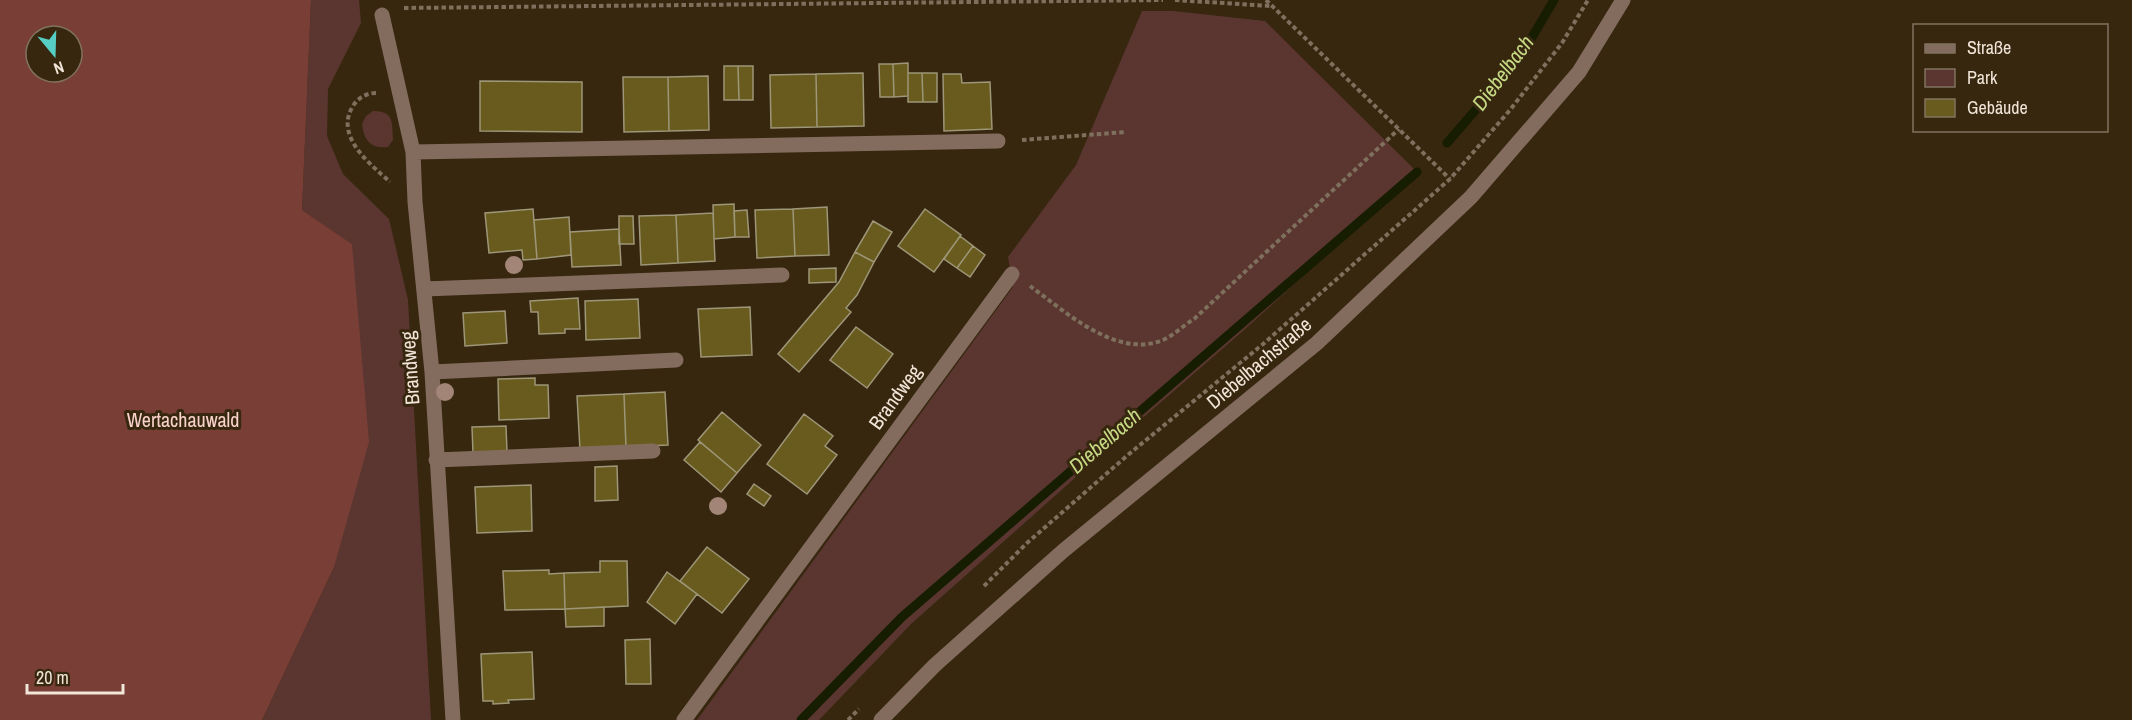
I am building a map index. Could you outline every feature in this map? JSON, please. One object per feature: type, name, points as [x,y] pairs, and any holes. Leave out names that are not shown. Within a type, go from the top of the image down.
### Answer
[{"type":"street","name":"Diebelbachstraße","points":[[881,720],[934,665],[1063,551],[1317,343],[1471,197],[1579,72],[1623,0]]},
{"type":"street","name":"Brandweg","points":[[382,15],[413,152],[415,202],[432,372],[453,720]]},
{"type":"street","points":[[413,152],[998,141]]},
{"type":"street","name":"Brandweg","points":[[684,720],[1012,274]]},
{"type":"street","points":[[424,288],[782,275]]},
{"type":"street","points":[[432,372],[676,360]]},
{"type":"street","points":[[436,460],[653,451]]},
{"type":"path","points":[[403,8],[1163,0]]},
{"type":"path","points":[[1175,0],[1271,6]]},
{"type":"path","points":[[1266,0],[1471,197]]},
{"type":"path","points":[[1263,345],[1450,179],[1510,110],[1562,43],[1588,0]]},
{"type":"path","points":[[401,101],[386,93],[370,93],[357,99],[349,112],[347,124],[358,152],[390,183],[415,202]]},
{"type":"path","points":[[1012,274],[1098,334],[1131,345],[1162,340],[1194,319],[1399,129]]},
{"type":"path","points":[[998,141],[1126,132]]},
{"type":"green space","name":"Wertachauwald","points":[[0,0],[311,0],[302,210],[352,244],[369,442],[334,567],[262,720],[0,720]]},
{"type":"green space","points":[[311,0],[359,0],[361,23],[328,89],[327,136],[343,174],[389,219],[408,300],[431,720],[262,720],[334,567],[352,244],[302,210]]},
{"type":"green space","points":[[1142,11],[1173,11],[1265,21],[1417,172],[1244,330],[911,624],[819,720],[697,720],[1013,287],[1008,257],[1076,165]]},
{"type":"green space","points":[[373,111],[385,113],[391,119],[393,140],[388,147],[377,147],[369,143],[365,135],[362,124],[366,116]]},
{"type":"building","points":[[908,63],[908,96],[894,97],[893,64]]},
{"type":"building","points":[[879,64],[893,64],[894,97],[880,97]]},
{"type":"building","points":[[724,66],[738,66],[739,100],[724,100]]},
{"type":"building","points":[[738,66],[753,66],[753,100],[739,100]]},
{"type":"building","points":[[863,73],[864,126],[817,127],[816,74]]},
{"type":"building","points":[[908,73],[922,73],[923,102],[908,102]]},
{"type":"building","points":[[922,73],[937,73],[937,102],[923,102]]},
{"type":"building","points":[[816,74],[817,127],[771,128],[770,75]]},
{"type":"building","points":[[943,74],[961,74],[962,83],[990,82],[992,129],[944,131]]},
{"type":"building","points":[[708,76],[709,130],[669,131],[668,77]]},
{"type":"building","points":[[623,77],[668,77],[669,131],[624,132]]},
{"type":"building","points":[[480,81],[582,82],[582,132],[480,131]]},
{"type":"building","points":[[734,204],[735,237],[714,239],[713,205]]},
{"type":"building","points":[[827,207],[829,255],[795,256],[793,209]]},
{"type":"building","points":[[533,209],[537,259],[523,260],[522,250],[489,253],[485,213]]},
{"type":"building","points":[[793,209],[795,256],[757,258],[755,210]]},
{"type":"building","points":[[925,209],[961,235],[934,272],[898,246]]},
{"type":"building","points":[[747,210],[749,237],[735,237],[734,211]]},
{"type":"building","points":[[713,213],[715,261],[678,263],[676,215]]},
{"type":"building","points":[[676,215],[678,263],[641,265],[639,216]]},
{"type":"building","points":[[619,216],[633,216],[634,244],[619,244]]},
{"type":"building","points":[[569,217],[571,255],[537,259],[534,220]]},
{"type":"building","points":[[873,221],[892,232],[874,262],[855,252]]},
{"type":"building","points":[[619,229],[621,265],[572,267],[570,232]]},
{"type":"building","points":[[960,236],[973,246],[957,268],[944,259]]},
{"type":"building","points":[[973,246],[985,255],[970,277],[957,268]]},
{"type":"building","points":[[855,252],[874,262],[857,295],[846,308],[851,312],[799,372],[778,354],[839,282]]},
{"type":"building","points":[[836,268],[836,282],[809,283],[809,269]]},
{"type":"building","points":[[578,298],[580,329],[565,329],[565,333],[539,334],[538,312],[531,312],[530,301]]},
{"type":"building","points":[[638,299],[640,338],[586,340],[585,301]]},
{"type":"building","points":[[750,307],[752,355],[701,357],[698,309]]},
{"type":"building","points":[[505,311],[507,343],[465,346],[463,313]]},
{"type":"building","points":[[856,327],[893,354],[867,388],[830,360]]},
{"type":"building","points":[[535,378],[535,385],[548,385],[549,418],[499,420],[498,379]]},
{"type":"building","points":[[665,392],[668,445],[626,447],[624,394]]},
{"type":"building","points":[[624,394],[626,447],[580,450],[577,396]]},
{"type":"building","points":[[722,412],[761,445],[737,473],[698,440]]},
{"type":"building","points":[[804,414],[833,436],[825,446],[837,455],[807,494],[767,464]]},
{"type":"building","points":[[506,426],[507,452],[473,453],[472,427]]},
{"type":"building","points":[[700,442],[737,473],[721,492],[684,460]]},
{"type":"building","points":[[617,466],[618,500],[595,501],[595,467]]},
{"type":"building","points":[[754,484],[771,496],[764,506],[747,494]]},
{"type":"building","points":[[531,485],[532,531],[477,533],[475,487]]},
{"type":"building","points":[[707,547],[749,579],[722,613],[680,581]]},
{"type":"building","points":[[600,561],[627,561],[628,606],[565,609],[564,573],[600,572]]},
{"type":"building","points":[[549,570],[549,574],[564,573],[565,609],[505,610],[503,571]]},
{"type":"building","points":[[667,572],[697,594],[675,624],[647,602]]},
{"type":"building","points":[[604,607],[604,626],[566,627],[565,609]]},
{"type":"building","points":[[650,639],[651,684],[626,684],[625,640]]},
{"type":"building","points":[[532,652],[534,699],[508,700],[509,703],[493,704],[493,701],[483,701],[481,654]]},
{"type":"waterway","name":"Diebelbach","points":[[1447,143],[1518,61],[1554,0]]},
{"type":"waterway","name":"Diebelbach","points":[[801,720],[902,617],[1417,172]]}]
